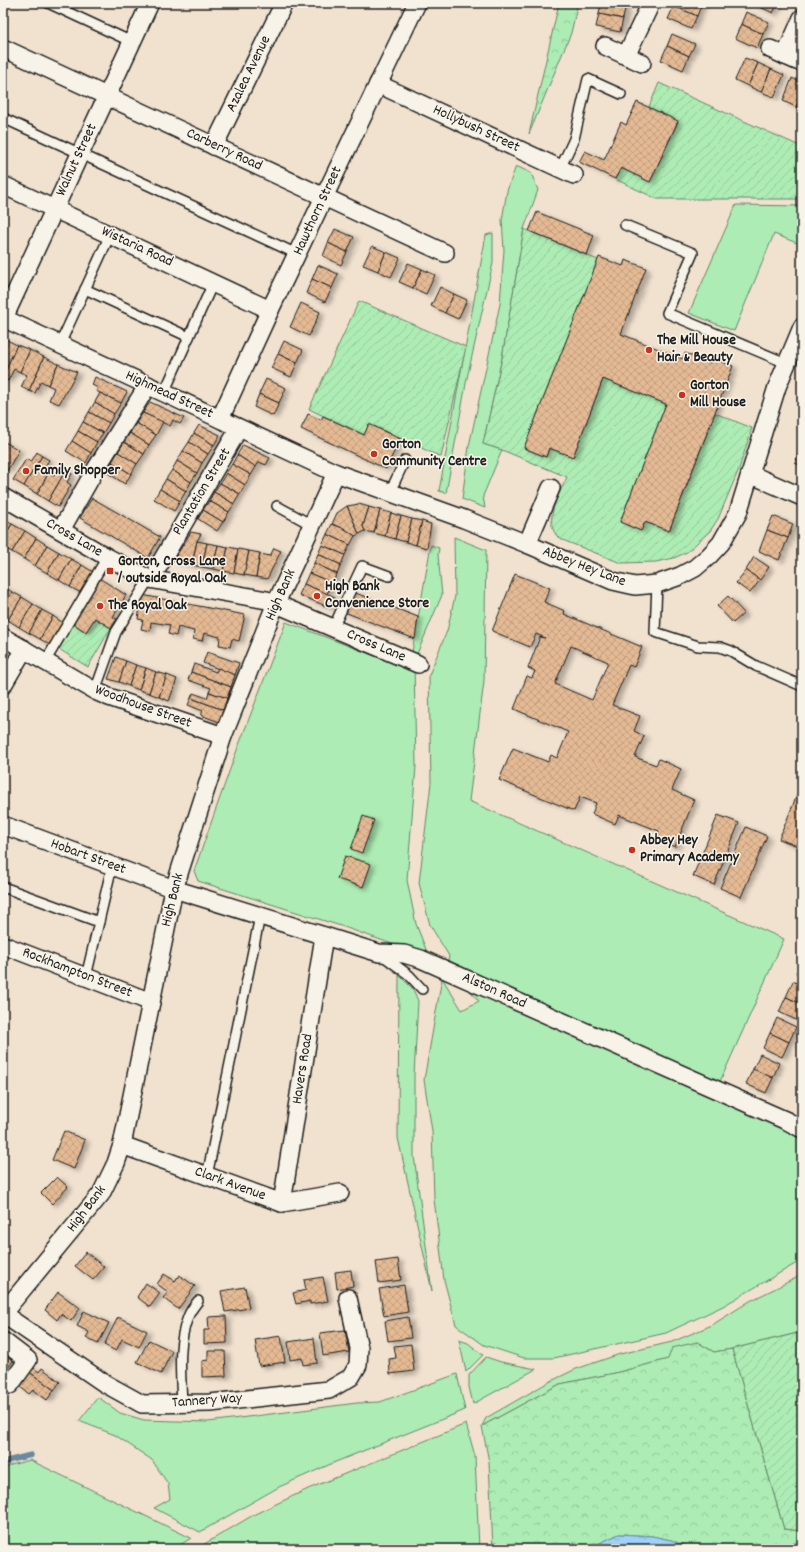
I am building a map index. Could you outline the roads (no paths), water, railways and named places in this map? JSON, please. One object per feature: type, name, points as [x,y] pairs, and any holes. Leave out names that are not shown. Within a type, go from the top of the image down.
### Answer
[{"type":"street","name":"Walnut Street","points":[[3,318],[150,3]]},
{"type":"street","name":"Azalea Avenue","points":[[214,146],[284,3]]},
{"type":"street","name":"Hawthorn Street","points":[[220,419],[270,310],[417,3]]},
{"type":"street","points":[[626,56],[651,3]]},
{"type":"street","points":[[784,55],[802,18]]},
{"type":"street","points":[[604,46],[642,63]]},
{"type":"street","name":"Carberry Road","points":[[3,48],[445,253]]},
{"type":"street","name":"Hollybush Street","points":[[378,84],[567,172]]},
{"type":"street","name":"Wistaria Road","points":[[3,185],[270,310]]},
{"type":"street","name":"Highmead Street","points":[[3,318],[336,473]]},
{"type":"street","name":"Abbey Hey Lane","points":[[336,473],[437,508],[527,544],[613,581],[635,586],[657,584],[680,576],[695,568],[710,556],[738,512],[777,387],[802,327]]},
{"type":"street","points":[[61,530],[94,472],[148,385]]},
{"type":"street","name":"Plantation Street","points":[[153,573],[234,438]]},
{"type":"street","name":"High Bank","points":[[3,1314],[101,1194],[116,1163],[122,1145],[174,888],[223,736],[276,603],[336,473]]},
{"type":"street","points":[[750,474],[802,497]]},
{"type":"street","points":[[527,544],[551,488]]},
{"type":"street","name":"Cross Lane","points":[[3,497],[107,557],[153,573],[276,603],[418,664]]},
{"type":"street","name":"Woodhouse Street","points":[[3,637],[95,691],[223,736]]},
{"type":"street","points":[[3,686],[24,649]]},
{"type":"street","name":"Hobart Street","points":[[3,825],[174,888]]},
{"type":"street","name":"Alston Road","points":[[174,888],[380,953],[404,954],[421,959],[802,1129]]},
{"type":"street","name":"Havers Road","points":[[282,1203],[324,936]]},
{"type":"street","name":"Rockhampton Street","points":[[3,944],[151,1002]]},
{"type":"street","name":"Clark Avenue","points":[[122,1145],[282,1203],[340,1193]]},
{"type":"street","name":"Tannery Way","points":[[3,1314],[104,1383],[142,1404],[210,1403],[329,1390],[351,1377],[358,1365],[359,1348],[348,1298]]},
{"type":"street","points":[[3,1341],[28,1360],[10,1385]]},
{"type":"lane","points":[[48,3],[132,42]]},
{"type":"lane","points":[[567,172],[588,79],[621,94]]},
{"type":"lane","points":[[3,118],[297,254]]},
{"type":"lane","points":[[625,224],[693,253],[667,313],[786,363]]},
{"type":"lane","points":[[60,344],[110,235]]},
{"type":"lane","points":[[164,393],[213,283]]},
{"type":"lane","points":[[85,289],[189,338]]},
{"type":"lane","points":[[390,492],[405,460]]},
{"type":"lane","points":[[277,506],[312,525]]},
{"type":"lane","points":[[45,662],[107,557]]},
{"type":"lane","points":[[333,628],[362,566],[389,576]]},
{"type":"lane","points":[[95,691],[116,632],[153,573]]},
{"type":"lane","points":[[657,584],[655,632],[698,646],[720,647],[731,651],[756,666],[802,686]]},
{"type":"lane","points":[[86,977],[112,866]]},
{"type":"lane","points":[[3,887],[98,922]]},
{"type":"lane","points":[[208,1176],[260,916]]},
{"type":"lane","points":[[380,953],[409,974],[422,989]]},
{"type":"lane","points":[[182,1404],[180,1362],[183,1337],[188,1317],[198,1301]]},
{"type":"water","points":[[619,1534],[652,1536],[671,1540],[693,1549],[587,1549]]},
{"type":"waterway","points":[[3,1464],[7,1461],[31,1455]]},
{"type":"place","name":"The Mill House Hair & Beauty","points":[[649,350]]},
{"type":"place","name":"Gorton Mill House","points":[[682,395]]},
{"type":"place","name":"Gorton Community Centre","points":[[374,454]]},
{"type":"place","name":"Family Shopper","points":[[26,471]]},
{"type":"place","name":"Gorton, Cross Lane / outside Royal Oak","points":[[110,571]]},
{"type":"place","name":"High Bank Convenience Store","points":[[317,596]]},
{"type":"place","name":"The Royal Oak","points":[[100,606]]},
{"type":"place","name":"Abbey Hey Primary Academy","points":[[632,850]]}]
